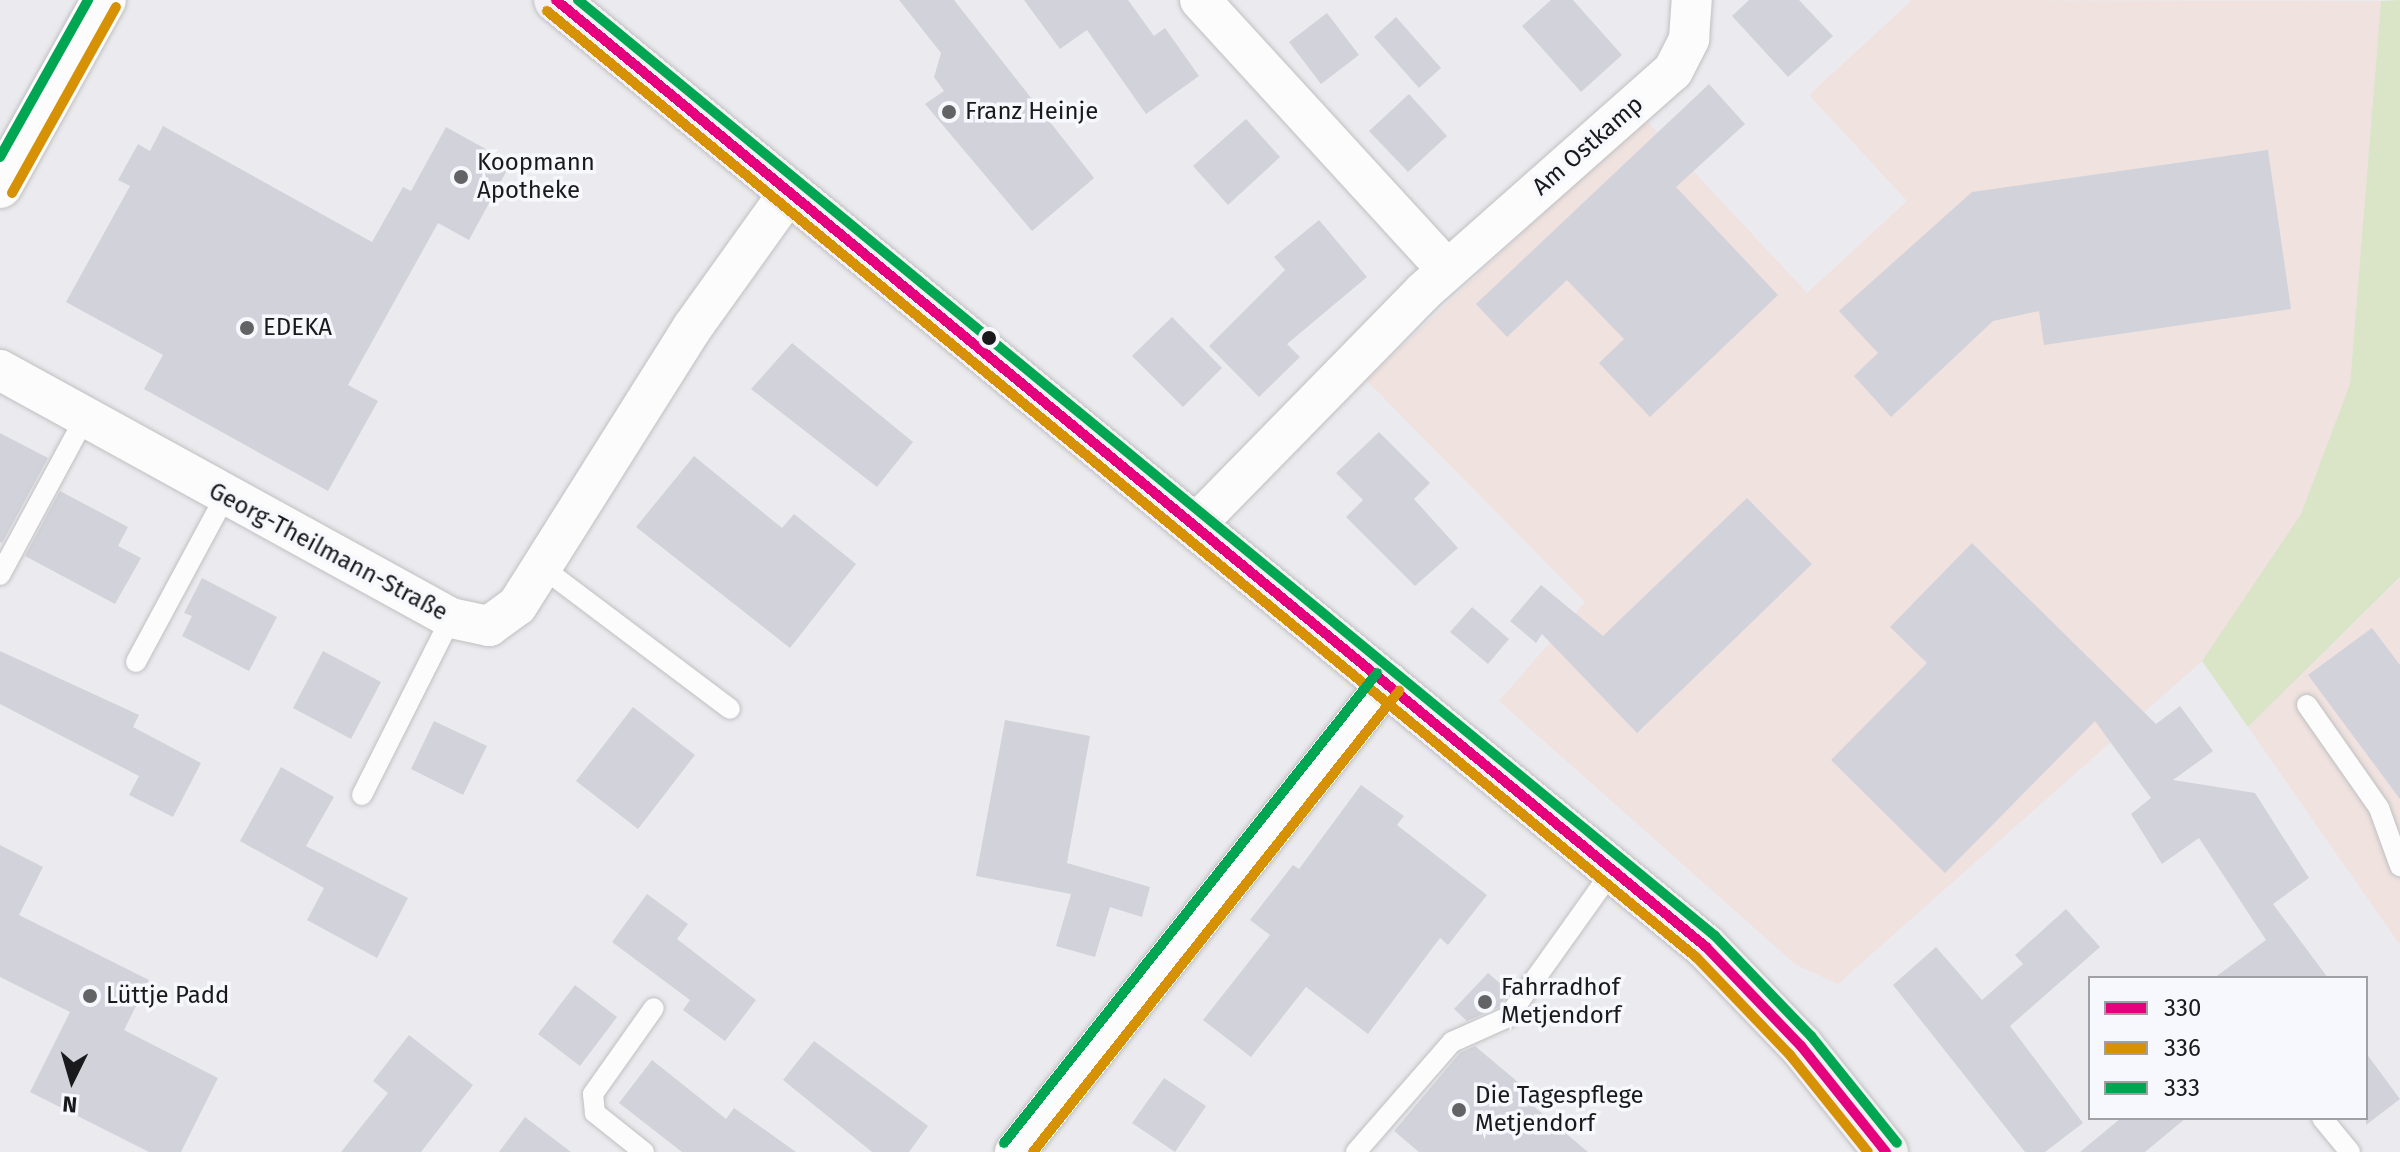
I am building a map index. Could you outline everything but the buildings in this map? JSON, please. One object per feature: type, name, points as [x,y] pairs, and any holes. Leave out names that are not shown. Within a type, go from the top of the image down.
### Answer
[{"type":"main road","points":[[556,0],[1388,682],[1736,975],[1877,1149]]},
{"type":"street","points":[[0,186],[104,0]]},
{"type":"street","points":[[1200,0],[1447,270]]},
{"type":"street","name":"Am Ostkamp","points":[[1196,524],[1447,270],[1673,71],[1689,39],[1692,0]]},
{"type":"street","name":"Georg-Theilmann-Straße","points":[[0,370],[225,497],[451,618],[489,626],[505,619],[543,568],[700,317],[790,191]]},
{"type":"street","points":[[1015,1152],[1388,682]]},
{"type":"lane","points":[[0,575],[85,418]]},
{"type":"lane","points":[[136,662],[225,497]]},
{"type":"lane","points":[[543,568],[730,709]]},
{"type":"lane","points":[[362,795],[451,618]]},
{"type":"lane","points":[[2307,705],[2379,808],[2400,866]]},
{"type":"lane","points":[[1356,1152],[1452,1042],[1508,1017],[1613,870]]},
{"type":"lane","points":[[644,1152],[595,1113],[593,1094],[654,1008]]},
{"type":"lane","points":[[2324,1120],[2350,1152]]},
{"type":"shaded area","points":[[1912,0],[2381,1],[2350,384],[2301,514],[2202,661],[1838,984],[1796,965],[1499,701],[1585,602],[1366,380],[1644,118],[1807,293],[1907,201],[1809,95]]},
{"type":"shaded area","points":[[2400,578],[2400,945],[2248,727]]},
{"type":"green space","points":[[2400,0],[2400,577],[2248,727],[2202,661],[2301,514],[2350,384],[2381,1]]},
{"type":"transit line","name":"333","points":[[0,157],[88,0]]},
{"type":"transit line","name":"330","points":[[556,0],[1706,947],[1801,1046],[1886,1152]]},
{"type":"transit line","name":"333","points":[[578,0],[1715,936],[1811,1036],[1897,1143]]},
{"type":"transit line","name":"336","points":[[12,193],[116,7]]},
{"type":"transit line","name":"336","points":[[547,11],[1696,957],[1790,1055],[1868,1152]]},
{"type":"transit line","name":"333","points":[[1004,1143],[1377,673]]},
{"type":"transit line","name":"336","points":[[1033,1152],[1399,691]]},
{"type":"place","name":"Franz Heinje","points":[[949,112]]},
{"type":"place","name":"Koopmann Apotheke","points":[[461,177]]},
{"type":"place","name":"EDEKA","points":[[247,328]]},
{"type":"place","name":"Lüttje Padd","points":[[90,996]]},
{"type":"place","name":"Fahrradhof Metjendorf","points":[[1485,1002]]},
{"type":"place","name":"Die Tagespflege Metjendorf","points":[[1459,1110]]}]
